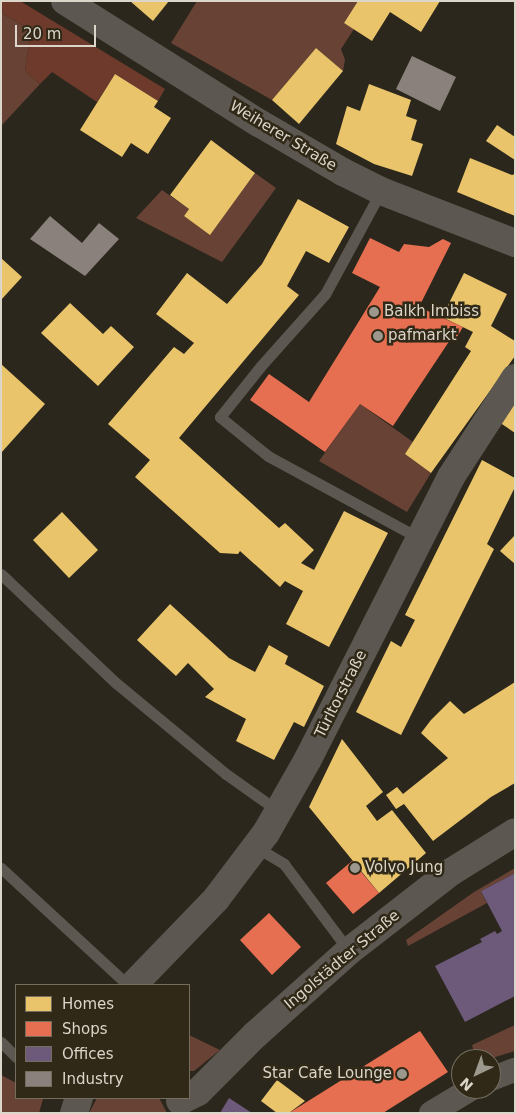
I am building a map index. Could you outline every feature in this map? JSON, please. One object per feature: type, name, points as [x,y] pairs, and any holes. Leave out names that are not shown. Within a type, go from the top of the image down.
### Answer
[{"type":"street","name":"Weiherer Straße","points":[[65,1],[308,152],[381,191],[515,243]]},
{"type":"street","name":"Türltorstraße","points":[[134,984],[216,899],[280,812],[451,477],[515,378]]},
{"type":"street","name":"Ingolstädter Straße","points":[[190,1097],[198,1092],[255,1035],[349,951],[451,872],[515,832]]},
{"type":"street","points":[[501,1075],[515,1070]]},
{"type":"street","points":[[431,1113],[454,1099]]},
{"type":"lane","points":[[381,191],[325,294],[260,367],[220,417],[268,456],[419,538]]},
{"type":"lane","points":[[1,574],[123,689],[226,774],[280,812]]},
{"type":"lane","points":[[256,847],[284,864],[349,951]]},
{"type":"lane","points":[[1,868],[127,984]]},
{"type":"lane","points":[[1,1042],[15,1056]]},
{"type":"shaded area","points":[[1,1],[20,1],[165,89],[158,101],[115,74],[97,102],[52,72],[40,84],[25,71],[31,30],[3,14]]},
{"type":"shaded area","points":[[197,1],[358,1],[344,23],[354,29],[341,49],[345,60],[343,71],[316,48],[272,100],[171,43]]},
{"type":"shaded area","points":[[1,2],[3,14],[31,30],[25,71],[40,84],[1,126]]},
{"type":"shaded area","points":[[255,173],[276,188],[222,262],[136,218],[162,190],[189,209],[184,216],[210,234]]},
{"type":"shaded area","points":[[360,404],[413,442],[405,454],[431,473],[407,512],[319,461]]},
{"type":"shaded area","points":[[515,868],[515,873],[481,891],[487,903],[408,946],[406,940],[474,892]]},
{"type":"shaded area","points":[[515,1025],[515,1051],[501,1055],[501,1049],[473,1049],[472,1045]]},
{"type":"shaded area","points":[[190,1035],[220,1050],[194,1071],[190,1071]]},
{"type":"shaded area","points":[[1,1075],[15,1082],[15,1099],[43,1099],[39,1113],[1,1113]]},
{"type":"shaded area","points":[[96,1099],[160,1099],[167,1113],[89,1113]]},
{"type":"building: Homes","points":[[130,1],[169,1],[153,21]]},
{"type":"building: Homes","points":[[358,1],[440,1],[421,32],[390,12],[372,41],[344,23]]},
{"type":"building: Homes","points":[[316,48],[343,71],[299,124],[272,100]]},
{"type":"building: Homes","points":[[115,74],[158,101],[154,107],[171,118],[148,154],[131,143],[122,157],[80,130]]},
{"type":"building: Homes","points":[[369,84],[411,100],[406,116],[417,120],[411,140],[423,144],[412,176],[374,164],[336,144],[347,106],[360,111]]},
{"type":"building: Homes","points":[[497,125],[515,137],[515,160],[486,141]]},
{"type":"building: Homes","points":[[211,140],[255,173],[210,235],[184,216],[189,209],[170,195]]},
{"type":"building: Homes","points":[[470,158],[512,175],[515,174],[515,216],[457,192]]},
{"type":"building: Homes","points":[[298,199],[349,227],[329,263],[306,251],[287,286],[299,295],[179,438],[279,528],[285,523],[314,550],[301,563],[314,570],[344,511],[388,533],[329,647],[286,624],[303,591],[285,581],[280,587],[240,551],[238,554],[220,553],[135,477],[150,460],[108,424],[174,347],[184,354],[194,343],[156,314],[187,273],[227,304],[262,264]]},
{"type":"building: Homes","points":[[1,258],[22,277],[1,300]]},
{"type":"building: Homes","points":[[464,273],[507,294],[491,326],[515,341],[515,356],[431,473],[405,454],[471,351],[465,347],[473,332],[442,317]]},
{"type":"building: Homes","points":[[70,303],[103,334],[111,326],[134,347],[98,386],[41,333]]},
{"type":"building: Homes","points":[[1,364],[45,404],[1,453]]},
{"type":"building: Homes","points":[[515,393],[515,433],[496,420]]},
{"type":"building: Homes","points":[[482,460],[515,478],[515,487],[487,544],[494,549],[401,735],[356,712],[391,641],[401,647],[415,620],[405,615]]},
{"type":"building: Homes","points":[[62,512],[98,550],[69,578],[33,540]]},
{"type":"building: Homes","points":[[515,535],[515,564],[500,551]]},
{"type":"building: Homes","points":[[170,604],[229,658],[255,672],[269,645],[288,656],[285,664],[324,686],[304,727],[294,722],[274,760],[236,741],[246,719],[205,697],[214,689],[188,663],[176,676],[137,640]]},
{"type":"building: Homes","points":[[515,682],[515,783],[491,797],[433,841],[404,804],[396,809],[386,795],[397,787],[403,794],[448,758],[421,733],[450,701],[464,714]]},
{"type":"building: Homes","points":[[342,739],[383,792],[366,806],[377,821],[392,810],[426,853],[379,893],[309,807]]},
{"type":"building: Homes","points":[[277,1080],[305,1101],[289,1113],[277,1113],[261,1101]]},
{"type":"building: Shops","points":[[370,238],[399,252],[404,244],[429,247],[443,239],[451,243],[419,307],[463,327],[454,342],[450,340],[393,426],[360,404],[325,452],[250,400],[269,374],[309,402],[380,287],[352,273]]},
{"type":"building: Shops","points":[[352,861],[379,893],[353,914],[326,883]]},
{"type":"building: Shops","points":[[269,913],[301,947],[272,975],[240,940]]},
{"type":"building: Shops","points":[[420,1031],[448,1072],[383,1113],[289,1113]]},
{"type":"building: Offices","points":[[515,873],[515,996],[465,1022],[435,966],[482,942],[480,939],[495,931],[497,934],[502,931],[481,891]]},
{"type":"building: Offices","points":[[229,1098],[252,1113],[220,1113]]},
{"type":"building: Industry","points":[[412,56],[456,77],[440,111],[396,89]]},
{"type":"building: Industry","points":[[50,216],[82,243],[99,223],[119,239],[85,276],[30,239]]},
{"type":"place","name":"Balkh Imbiss","points":[[374,312]]},
{"type":"place","name":"pafmarkt","points":[[378,336]]},
{"type":"place","name":"Volvo Jung","points":[[355,868]]},
{"type":"place","name":"Star Cafe Lounge","points":[[402,1074]]}]
